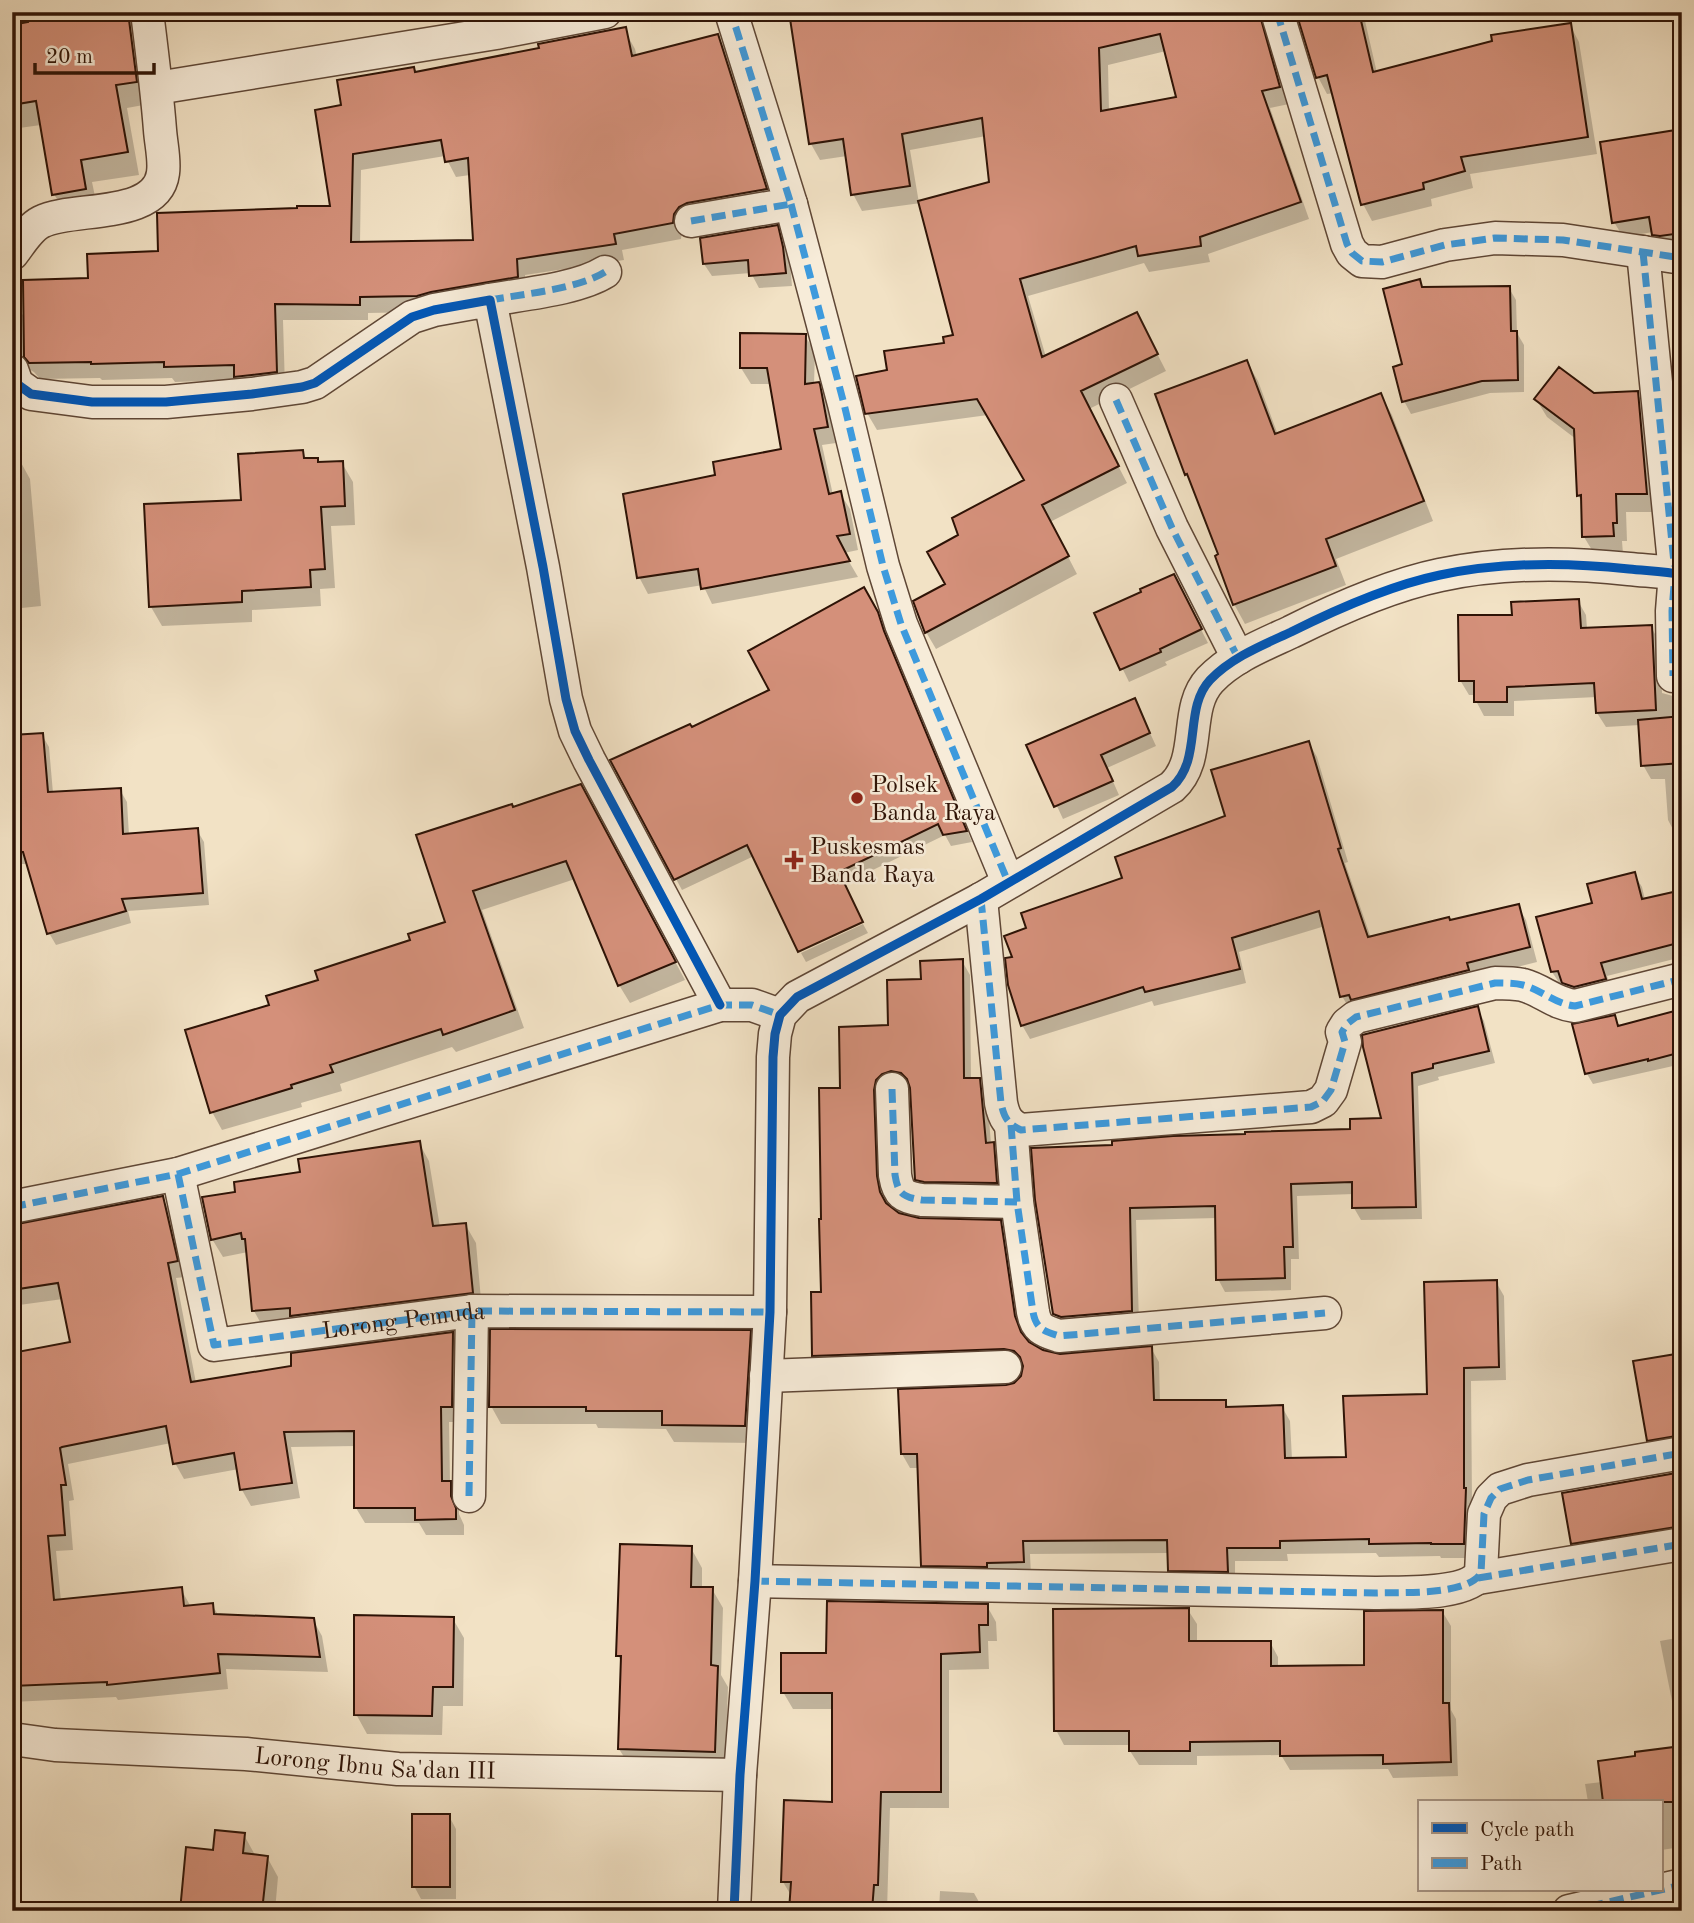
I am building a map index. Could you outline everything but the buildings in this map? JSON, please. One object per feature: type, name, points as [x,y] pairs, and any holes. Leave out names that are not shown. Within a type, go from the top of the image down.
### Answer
[{"type":"street","points":[[12,254],[31,229],[40,222],[119,208],[147,198],[159,188],[163,173],[147,12]]},
{"type":"street","points":[[156,88],[496,33],[605,12]]},
{"type":"street","points":[[732,12],[791,204],[848,416],[883,566],[901,624],[1008,882]]},
{"type":"street","points":[[1277,12],[1347,244],[1352,253],[1362,261],[1382,262],[1445,245],[1495,239],[1563,240],[1682,258]]},
{"type":"street","points":[[691,221],[791,204]]},
{"type":"street","points":[[1643,252],[1678,574],[1672,611],[1673,676]]},
{"type":"street","points":[[12,370],[17,384],[31,394],[92,402],[166,402],[302,387],[316,383],[412,317],[434,310],[577,284],[605,272]]},
{"type":"street","points":[[490,300],[543,567],[566,699],[575,731],[720,1005]]},
{"type":"street","points":[[1115,400],[1172,528],[1238,658]]},
{"type":"street","points":[[734,1911],[740,1775],[755,1581],[770,1312],[773,1057],[780,1014],[797,997],[981,899],[1172,787],[1188,764],[1199,695],[1210,680],[1238,658],[1316,620],[1398,587],[1437,575],[1492,566],[1530,564],[1586,564],[1678,574]]},
{"type":"street","points":[[981,899],[1001,1103],[1004,1117],[1011,1125],[1021,1130],[1311,1107],[1323,1101],[1331,1090],[1345,1041],[1342,1032],[1356,1017],[1495,983],[1525,986],[1563,1005],[1575,1006],[1682,979]]},
{"type":"street","points":[[12,1207],[178,1174],[720,1005],[752,1005],[780,1014]]},
{"type":"street","points":[[892,1089],[895,1175],[897,1187],[902,1194],[922,1200],[1017,1202]]},
{"type":"street","points":[[1011,1125],[1017,1202],[1035,1322],[1048,1332],[1059,1336],[1325,1313]]},
{"type":"street","name":"Lorong Pemuda","points":[[178,1174],[214,1345],[472,1311],[770,1312]]},
{"type":"street","points":[[469,1496],[472,1311]]},
{"type":"street","points":[[766,1376],[1005,1367]]},
{"type":"street","points":[[1478,1578],[1482,1563],[1484,1514],[1491,1498],[1500,1489],[1528,1480],[1682,1453]]},
{"type":"street","points":[[755,1581],[1375,1593],[1452,1589],[1478,1578],[1682,1544]]},
{"type":"street","name":"Lorong Ibnu Sa'dan III","points":[[12,1739],[55,1745],[246,1754],[398,1769],[740,1775]]},
{"type":"street","points":[[1662,1890],[1682,1885]]},
{"type":"street","points":[[1569,1911],[1652,1892]]},
{"type":"marked path","points":[[691,221],[791,204],[731,12]]},
{"type":"marked path","points":[[1277,12],[1347,244],[1352,253],[1362,261],[1382,262],[1445,245],[1495,238],[1563,240],[1682,258]]},
{"type":"marked path","points":[[791,204],[844,404],[883,566],[901,624],[1008,882]]},
{"type":"marked path","points":[[1643,252],[1675,573],[1672,611],[1673,676]]},
{"type":"marked path","points":[[490,300],[565,287],[605,272]]},
{"type":"marked path","points":[[1116,400],[1172,528],[1238,658]]},
{"type":"marked path","points":[[981,899],[1001,1103],[1007,1120],[1021,1130],[1311,1107],[1323,1101],[1331,1090],[1345,1042],[1342,1032],[1356,1017],[1495,983],[1523,985],[1561,1003],[1575,1006],[1682,979]]},
{"type":"marked path","points":[[12,1207],[178,1174],[720,1005],[752,1005],[780,1015]]},
{"type":"marked path","points":[[892,1089],[895,1175],[902,1194],[922,1200],[1017,1202]]},
{"type":"marked path","points":[[1011,1125],[1017,1202],[1033,1312],[1036,1322],[1045,1331],[1059,1336],[1325,1313]]},
{"type":"marked path","points":[[178,1174],[214,1345],[472,1311],[770,1312]]},
{"type":"marked path","points":[[469,1496],[472,1311]]},
{"type":"marked path","points":[[755,1581],[1375,1593],[1448,1589],[1462,1586],[1481,1573],[1484,1514],[1491,1498],[1500,1489],[1528,1480],[1682,1453]]},
{"type":"marked path","points":[[1478,1578],[1682,1544]]},
{"type":"marked path","points":[[1662,1890],[1682,1885]]},
{"type":"marked path","points":[[1569,1911],[1652,1892]]},
{"type":"cycle path","points":[[12,370],[17,384],[31,394],[92,402],[166,402],[302,387],[315,383],[412,317],[434,310],[490,300],[543,567],[566,699],[575,731],[720,1005]]},
{"type":"cycle path","points":[[734,1911],[740,1775],[755,1581],[770,1312],[773,1057],[780,1015],[797,997],[981,899],[1172,787],[1187,763],[1194,719],[1202,692],[1219,672],[1259,647],[1364,599],[1422,579],[1463,571],[1557,564],[1682,575]]},
{"type":"place","name":"Polsek Banda Raya","points":[[857,798]]},
{"type":"place","name":"Puskesmas Banda Raya","points":[[794,860]]}]
